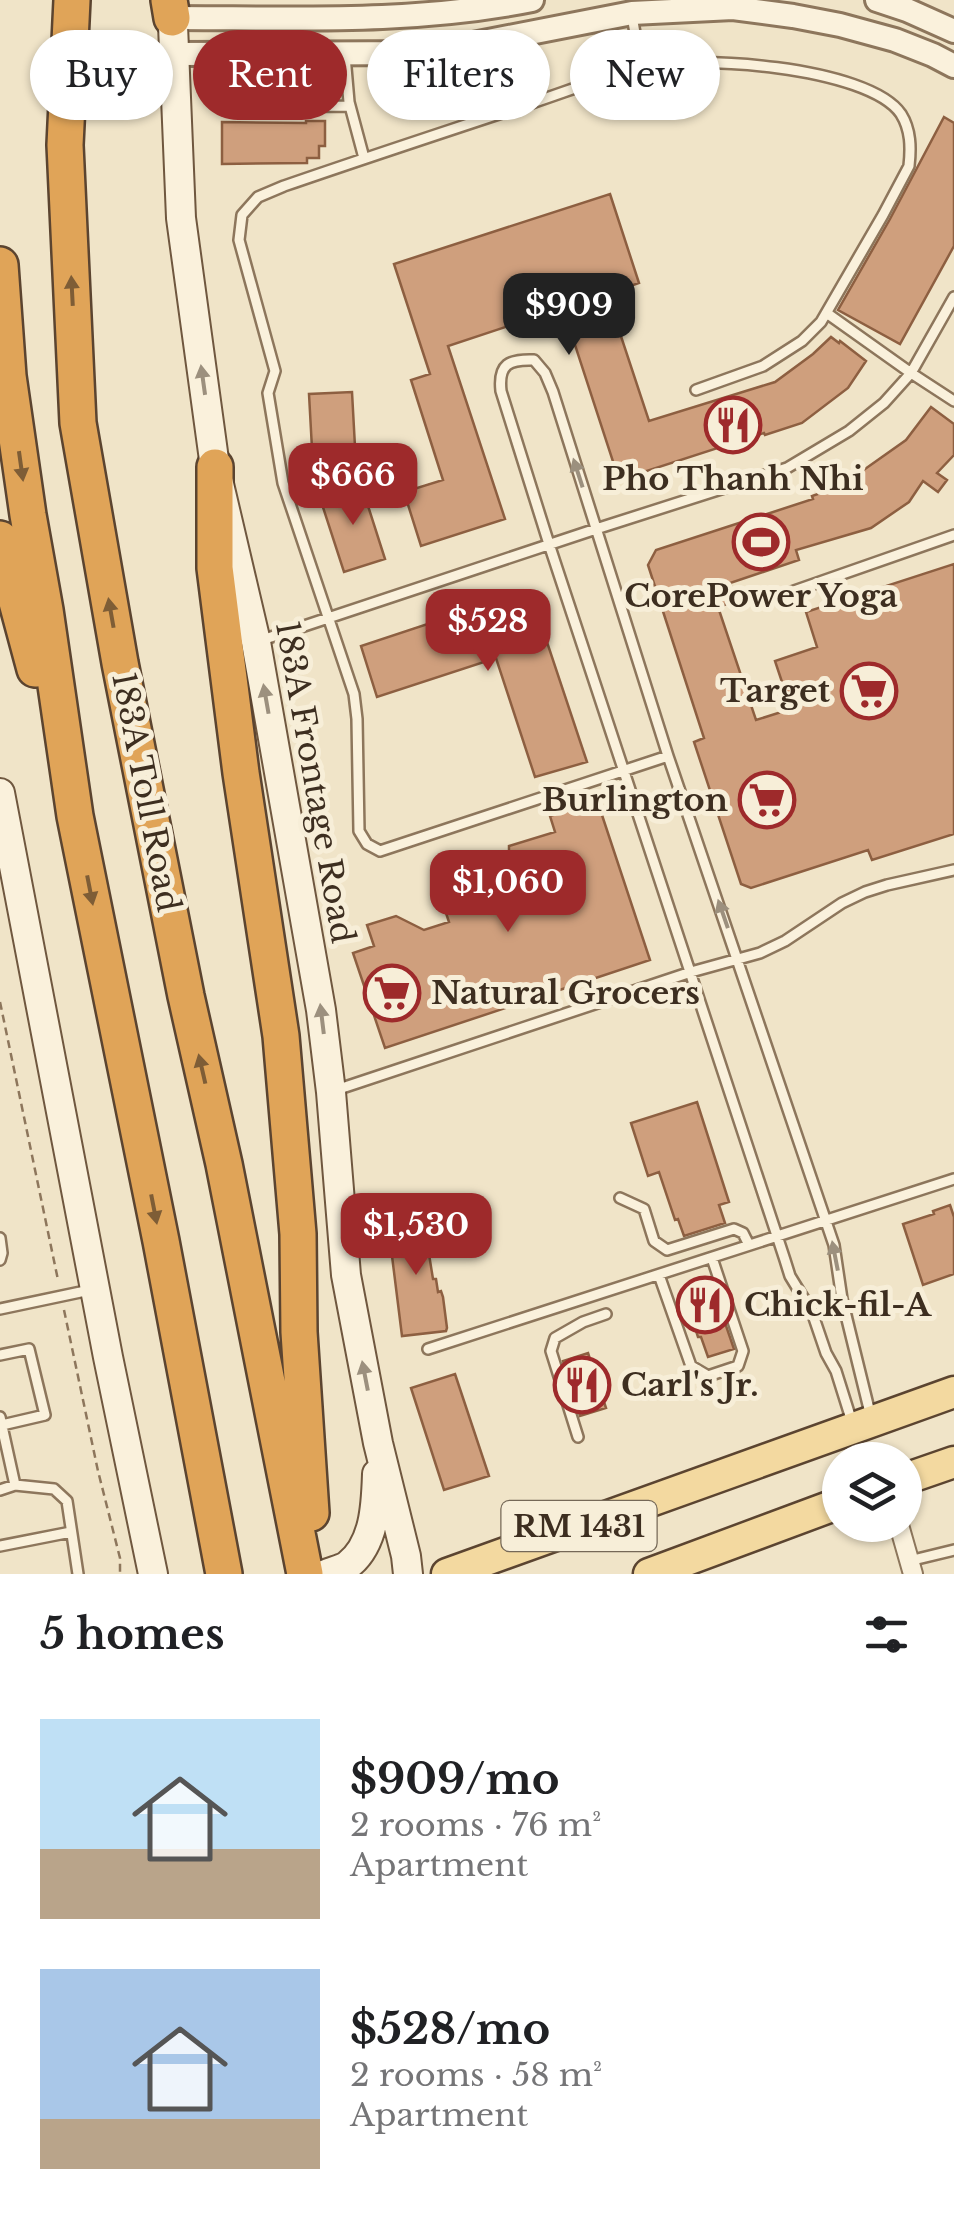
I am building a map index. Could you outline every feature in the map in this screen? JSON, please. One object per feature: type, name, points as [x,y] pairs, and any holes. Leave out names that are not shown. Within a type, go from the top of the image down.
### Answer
[{"type":"highway","name":"183A Toll Road","points":[[72,0],[65,145],[78,422],[120,663],[186,996],[295,1467],[305,1574]]},
{"type":"highway","name":"183A Toll Road","points":[[0,264],[8,376],[75,816],[224,1574]]},
{"type":"highway","points":[[215,467],[215,568],[241,774],[282,1036],[298,1234],[295,1467],[315,1574]]},
{"type":"highway","points":[[0,539],[75,816]]},
{"type":"main road","name":"183A Frontage Road","points":[[173,54],[182,218],[215,467],[256,642],[321,1010],[346,1275],[408,1574]]},
{"type":"main road","points":[[0,793],[9,894],[154,1570]]},
{"type":"main road","name":"RM 1431","points":[[447,1574],[954,1392]]},
{"type":"main road","points":[[326,1574],[348,1566],[365,1544],[376,1509],[378,1442]]},
{"type":"main road","points":[[922,1473],[954,1462]]},
{"type":"main road","name":"RM 1431","points":[[649,1574],[822,1509]]},
{"type":"street","points":[[171,6],[392,18],[532,0]]},
{"type":"street","points":[[876,0],[954,32]]},
{"type":"street","points":[[347,54],[427,53],[631,7],[732,8],[840,24],[895,40],[954,66]]},
{"type":"street","points":[[173,54],[193,54]]},
{"type":"street","points":[[904,1542],[911,1568]]},
{"type":"lane","points":[[696,390],[764,366],[802,340],[828,314],[909,166],[910,140],[900,114],[876,94],[808,74],[762,66],[720,64]]},
{"type":"lane","points":[[347,80],[364,158]]},
{"type":"lane","points":[[570,90],[258,197],[242,214],[239,240],[274,364],[268,393],[283,484],[354,694],[359,831],[367,844],[380,852],[668,756]]},
{"type":"lane","points":[[256,642],[787,468],[849,431],[884,403],[911,373],[954,297]]},
{"type":"lane","points":[[828,314],[954,400]]},
{"type":"lane","points":[[518,359],[534,360],[545,373],[668,756],[837,1257],[863,1423],[826,1353],[812,1312],[790,1276],[548,544],[501,391],[500,376],[506,366],[518,359]]},
{"type":"lane","points":[[771,599],[954,535]]},
{"type":"lane","points":[[331,1092],[739,959],[785,941],[842,902],[865,892],[954,870]]},
{"type":"lane","points":[[428,1349],[954,1179]]},
{"type":"lane","points":[[620,1198],[644,1209],[654,1241],[668,1250],[734,1228],[743,1233],[749,1246]]},
{"type":"lane","points":[[0,1245],[0,1260]]},
{"type":"lane","points":[[659,1274],[690,1366],[708,1376],[738,1366],[742,1351],[712,1258]]},
{"type":"lane","points":[[0,1309],[95,1289]]},
{"type":"lane","points":[[578,1437],[551,1351],[555,1338],[606,1314]]},
{"type":"lane","points":[[0,1354],[29,1349],[45,1415],[1,1421],[15,1485]]},
{"type":"lane","points":[[0,1490],[15,1485],[59,1492],[67,1500],[78,1574]]},
{"type":"lane","points":[[0,1546],[70,1532]]},
{"type":"lane","points":[[911,1568],[954,1550]]},
{"type":"path","points":[[0,1002],[58,1280]]},
{"type":"path","points":[[64,1309],[120,1558],[120,1574]]},
{"type":"building","points":[[944,117],[954,123],[954,246],[900,344],[838,310]]},
{"type":"building","points":[[325,121],[325,146],[319,146],[319,158],[307,158],[307,163],[222,164],[222,122]]},
{"type":"building","points":[[610,194],[639,283],[607,294],[649,421],[775,382],[831,337],[866,361],[848,388],[802,423],[619,480],[563,308],[448,346],[505,519],[421,546],[404,492],[443,480],[411,380],[430,374],[394,264]]},
{"type":"building","points":[[352,392],[356,465],[313,467],[309,394]]},
{"type":"building","points":[[931,407],[954,424],[954,455],[937,473],[947,480],[938,492],[923,481],[909,502],[871,528],[796,550],[799,560],[730,583],[736,601],[718,607],[756,720],[791,709],[775,661],[817,647],[806,612],[954,564],[954,834],[872,860],[868,850],[751,888],[741,884],[694,742],[704,738],[648,565],[656,550],[813,499],[812,496],[841,486],[906,440]]},
{"type":"building","points":[[361,484],[385,559],[344,572],[320,498]]},
{"type":"building","points":[[503,599],[512,628],[539,618],[587,762],[535,777],[496,658],[377,697],[361,646]]},
{"type":"building","points":[[597,800],[650,960],[385,1048],[353,953],[374,946],[367,925],[396,916],[424,930],[449,922],[440,895],[509,872],[509,846],[555,832],[550,816]]},
{"type":"building","points":[[697,1102],[729,1202],[719,1205],[725,1223],[684,1236],[659,1172],[648,1176],[631,1123]]},
{"type":"building","points":[[950,1205],[954,1217],[954,1274],[923,1285],[903,1224]]},
{"type":"building","points":[[422,1211],[433,1279],[443,1297],[447,1328],[402,1336],[390,1240],[396,1239],[393,1215]]},
{"type":"building","name":"Chick-fil-A","points":[[711,1282],[734,1349],[708,1357],[683,1291]]},
{"type":"building","name":"Carl's Jr.","points":[[588,1353],[606,1408],[580,1416],[563,1361]]},
{"type":"building","points":[[455,1374],[489,1476],[444,1490],[411,1388]]},
{"type":"place","name":"Pho Thanh Nhi","points":[[733,425]]},
{"type":"place","name":"CorePower Yoga","points":[[761,542]]},
{"type":"place","name":"Target","points":[[869,691]]},
{"type":"place","name":"Burlington","points":[[767,800]]},
{"type":"place","name":"Natural Grocers","points":[[392,993]]},
{"type":"place","name":"Chick-fil-A","points":[[705,1305]]},
{"type":"place","name":"Carl's Jr.","points":[[582,1385]]}]
